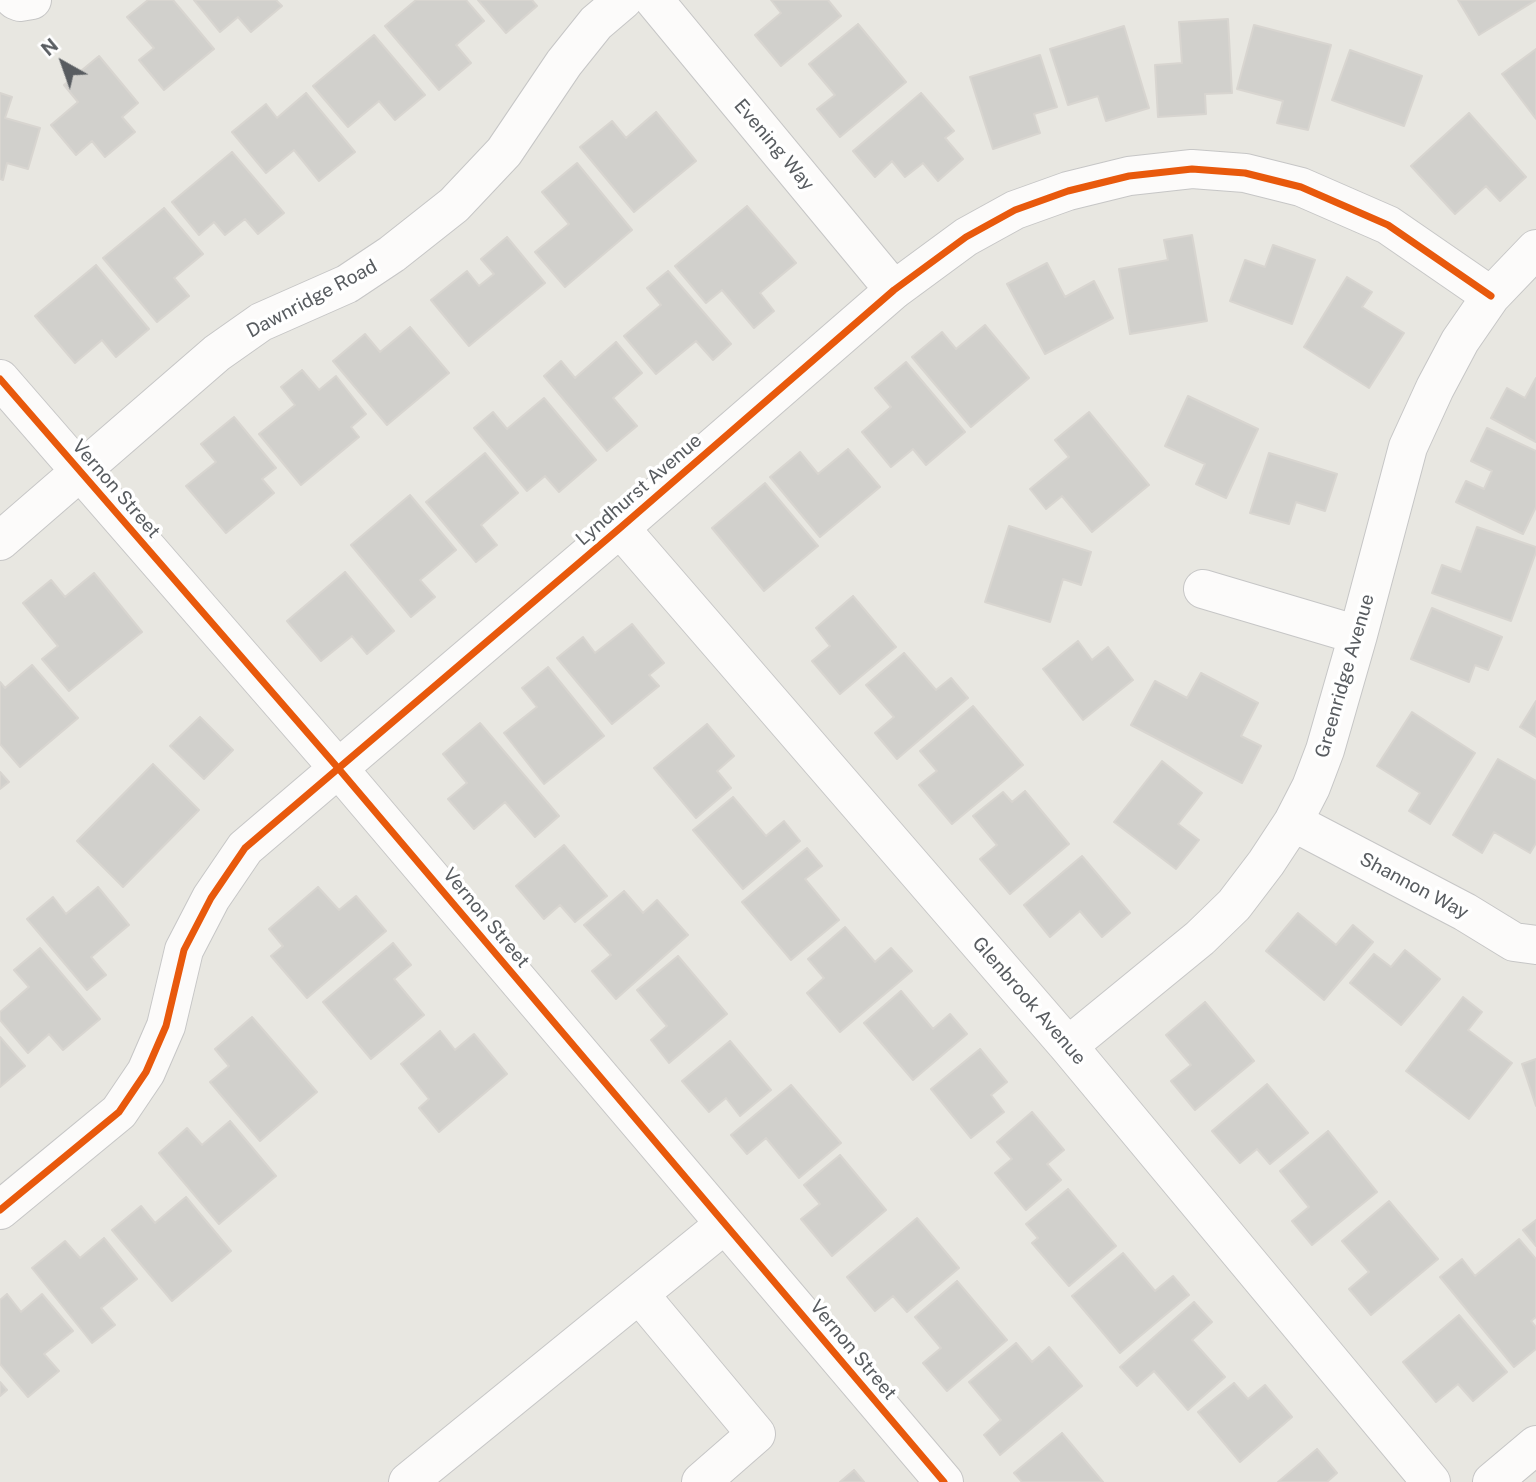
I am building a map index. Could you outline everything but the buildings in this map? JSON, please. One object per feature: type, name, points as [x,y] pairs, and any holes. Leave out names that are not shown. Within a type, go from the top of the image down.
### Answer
[{"type":"street","points":[[15,0],[32,0]]},
{"type":"street","name":"Dawnridge Road","points":[[0,541],[217,353],[261,322],[347,284],[392,254],[454,205],[504,152],[564,63],[596,23],[623,0]]},
{"type":"street","name":"Evening Way","points":[[654,0],[894,290]]},
{"type":"street","name":"Lyndhurst Avenue","points":[[0,1210],[119,1112],[146,1072],[166,1026],[184,950],[211,898],[245,848],[894,290],[965,237],[1015,210],[1068,191],[1129,176],[1192,170],[1245,173],[1301,187],[1388,225],[1491,296]]},
{"type":"street","name":"Greenridge Avenue","points":[[1068,1045],[1200,938],[1234,905],[1293,822],[1325,750],[1408,447],[1454,353],[1491,296],[1536,249]]},
{"type":"street","name":"Vernon Street","points":[[0,379],[338,768],[944,1482]]},
{"type":"street","name":"Glenbrook Avenue","points":[[620,528],[1068,1045],[1430,1482]]},
{"type":"street","points":[[1203,589],[1358,635]]},
{"type":"street","name":"Shannon Way","points":[[1293,822],[1465,912],[1514,942],[1536,946]]},
{"type":"street","points":[[408,1482],[725,1224]]},
{"type":"street","points":[[639,1294],[756,1434],[701,1482]]},
{"type":"street","points":[[1492,1482],[1536,1445]]},
{"type":"cycle path","points":[[0,1210],[119,1112],[146,1072],[166,1026],[184,950],[211,898],[245,848],[894,290],[966,237],[1015,210],[1068,191],[1129,176],[1192,169],[1245,173],[1301,187],[1388,225],[1491,296]]},
{"type":"cycle path","points":[[0,379],[338,768],[944,1482]]}]
